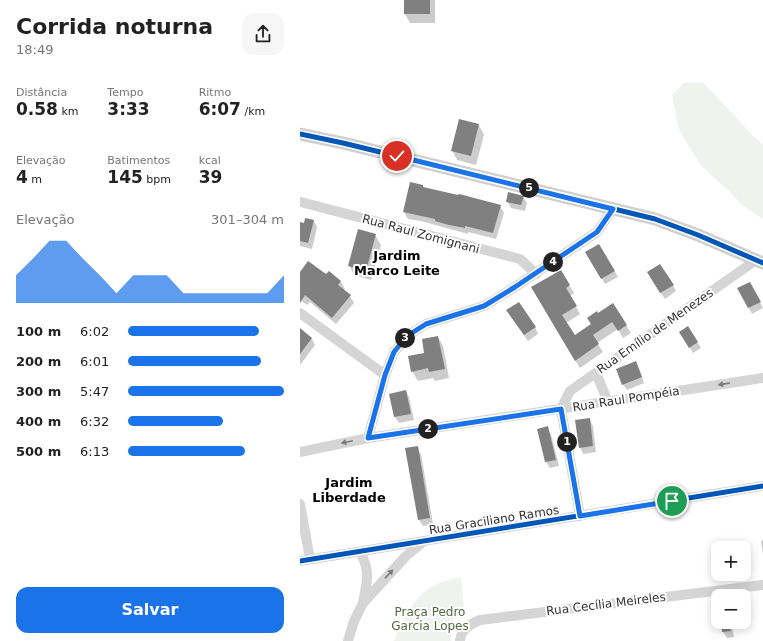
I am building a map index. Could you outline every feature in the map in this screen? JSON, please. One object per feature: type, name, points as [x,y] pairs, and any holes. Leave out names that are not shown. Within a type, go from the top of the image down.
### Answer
[{"type":"street","points":[[300,134],[655,220],[691,232],[760,261]]},
{"type":"street","name":"Rua Raul Zomignani","points":[[301,202],[520,259],[536,274]]},
{"type":"street","points":[[368,438],[385,375],[394,352],[407,336],[426,324],[484,306],[536,274],[597,232],[613,209]]},
{"type":"street","name":"Rua Emílio de Menezes","points":[[561,409],[570,391],[760,261]]},
{"type":"street","points":[[300,313],[385,375]]},
{"type":"street","points":[[596,373],[608,402]]},
{"type":"street","name":"Rua Raul Pompéia","points":[[300,452],[368,438],[763,378]]},
{"type":"street","points":[[561,409],[580,516]]},
{"type":"street","name":"Rua Graciliano Ramos","points":[[300,561],[763,486]]},
{"type":"street","points":[[300,504],[310,559]]},
{"type":"street","points":[[363,603],[406,556],[424,541]]},
{"type":"street","points":[[348,641],[354,621],[363,603],[368,579],[367,570],[360,552]]},
{"type":"street","name":"Rua Cecília Meireles","points":[[460,641],[460,637],[464,630],[470,624],[480,620],[763,585]]},
{"type":"green space","points":[[684,83],[704,83],[754,137],[763,144],[763,219],[742,205],[700,164],[679,130],[672,95]]},
{"type":"green space","name":"Praça Pedro Garcia Lopes","points":[[461,577],[464,610],[452,623],[451,641],[394,641],[399,627],[412,605],[423,593],[436,585]]},
{"type":"building","points":[[404,0],[430,0],[430,14],[404,14]]},
{"type":"building","points":[[459,119],[479,124],[471,156],[451,151]]},
{"type":"building","points":[[410,182],[423,185],[423,187],[459,194],[501,205],[493,233],[465,226],[465,228],[449,225],[435,221],[435,219],[403,212]]},
{"type":"building","points":[[508,192],[524,196],[521,205],[506,202]]},
{"type":"building","points":[[305,218],[314,220],[308,243],[300,241],[300,222],[304,223]]},
{"type":"building","points":[[358,229],[376,234],[366,271],[348,266]]},
{"type":"building","points":[[599,244],[615,271],[601,279],[585,252]]},
{"type":"building","points":[[308,261],[326,274],[329,271],[341,281],[338,285],[351,295],[332,318],[305,295],[300,303],[300,272]]},
{"type":"building","points":[[660,264],[674,285],[660,293],[647,272]]},
{"type":"building","points":[[561,270],[570,285],[566,288],[577,306],[562,315],[575,335],[591,324],[587,318],[613,303],[627,325],[618,331],[612,322],[593,335],[599,344],[575,361],[531,287]]},
{"type":"building","points":[[750,282],[761,302],[748,308],[737,288]]},
{"type":"building","points":[[519,302],[536,327],[524,335],[506,310]]},
{"type":"building","points":[[688,326],[698,342],[689,348],[679,332]]},
{"type":"building","points":[[300,328],[312,338],[300,354]]},
{"type":"building","points":[[438,336],[445,369],[429,372],[428,368],[411,372],[408,356],[424,353],[422,339]]},
{"type":"building","points":[[636,361],[642,377],[622,385],[616,369]]},
{"type":"building","points":[[406,390],[411,414],[394,417],[389,394]]},
{"type":"building","points":[[590,418],[593,446],[579,448],[575,420]]},
{"type":"building","points":[[548,426],[556,460],[545,462],[537,429]]},
{"type":"building","points":[[418,446],[430,518],[418,520],[405,448]]},
{"type":"building","points":[[722,629],[731,629],[731,631],[722,632]]},
{"type":"cycle path","points":[[300,134],[343,143],[655,219],[698,235],[763,263]]},
{"type":"cycle path","points":[[300,561],[763,486]]},
{"type":"district","name":"Jardim Marco Leite","points":[[397,262]]},
{"type":"district","name":"Jardim Liberdade","points":[[349,490]]},
{"type":"route","points":[[397,156],[613,209],[597,232],[515,287],[484,306],[426,324],[407,336],[394,352],[385,375],[368,438],[561,409],[580,516],[672,501]]}]
